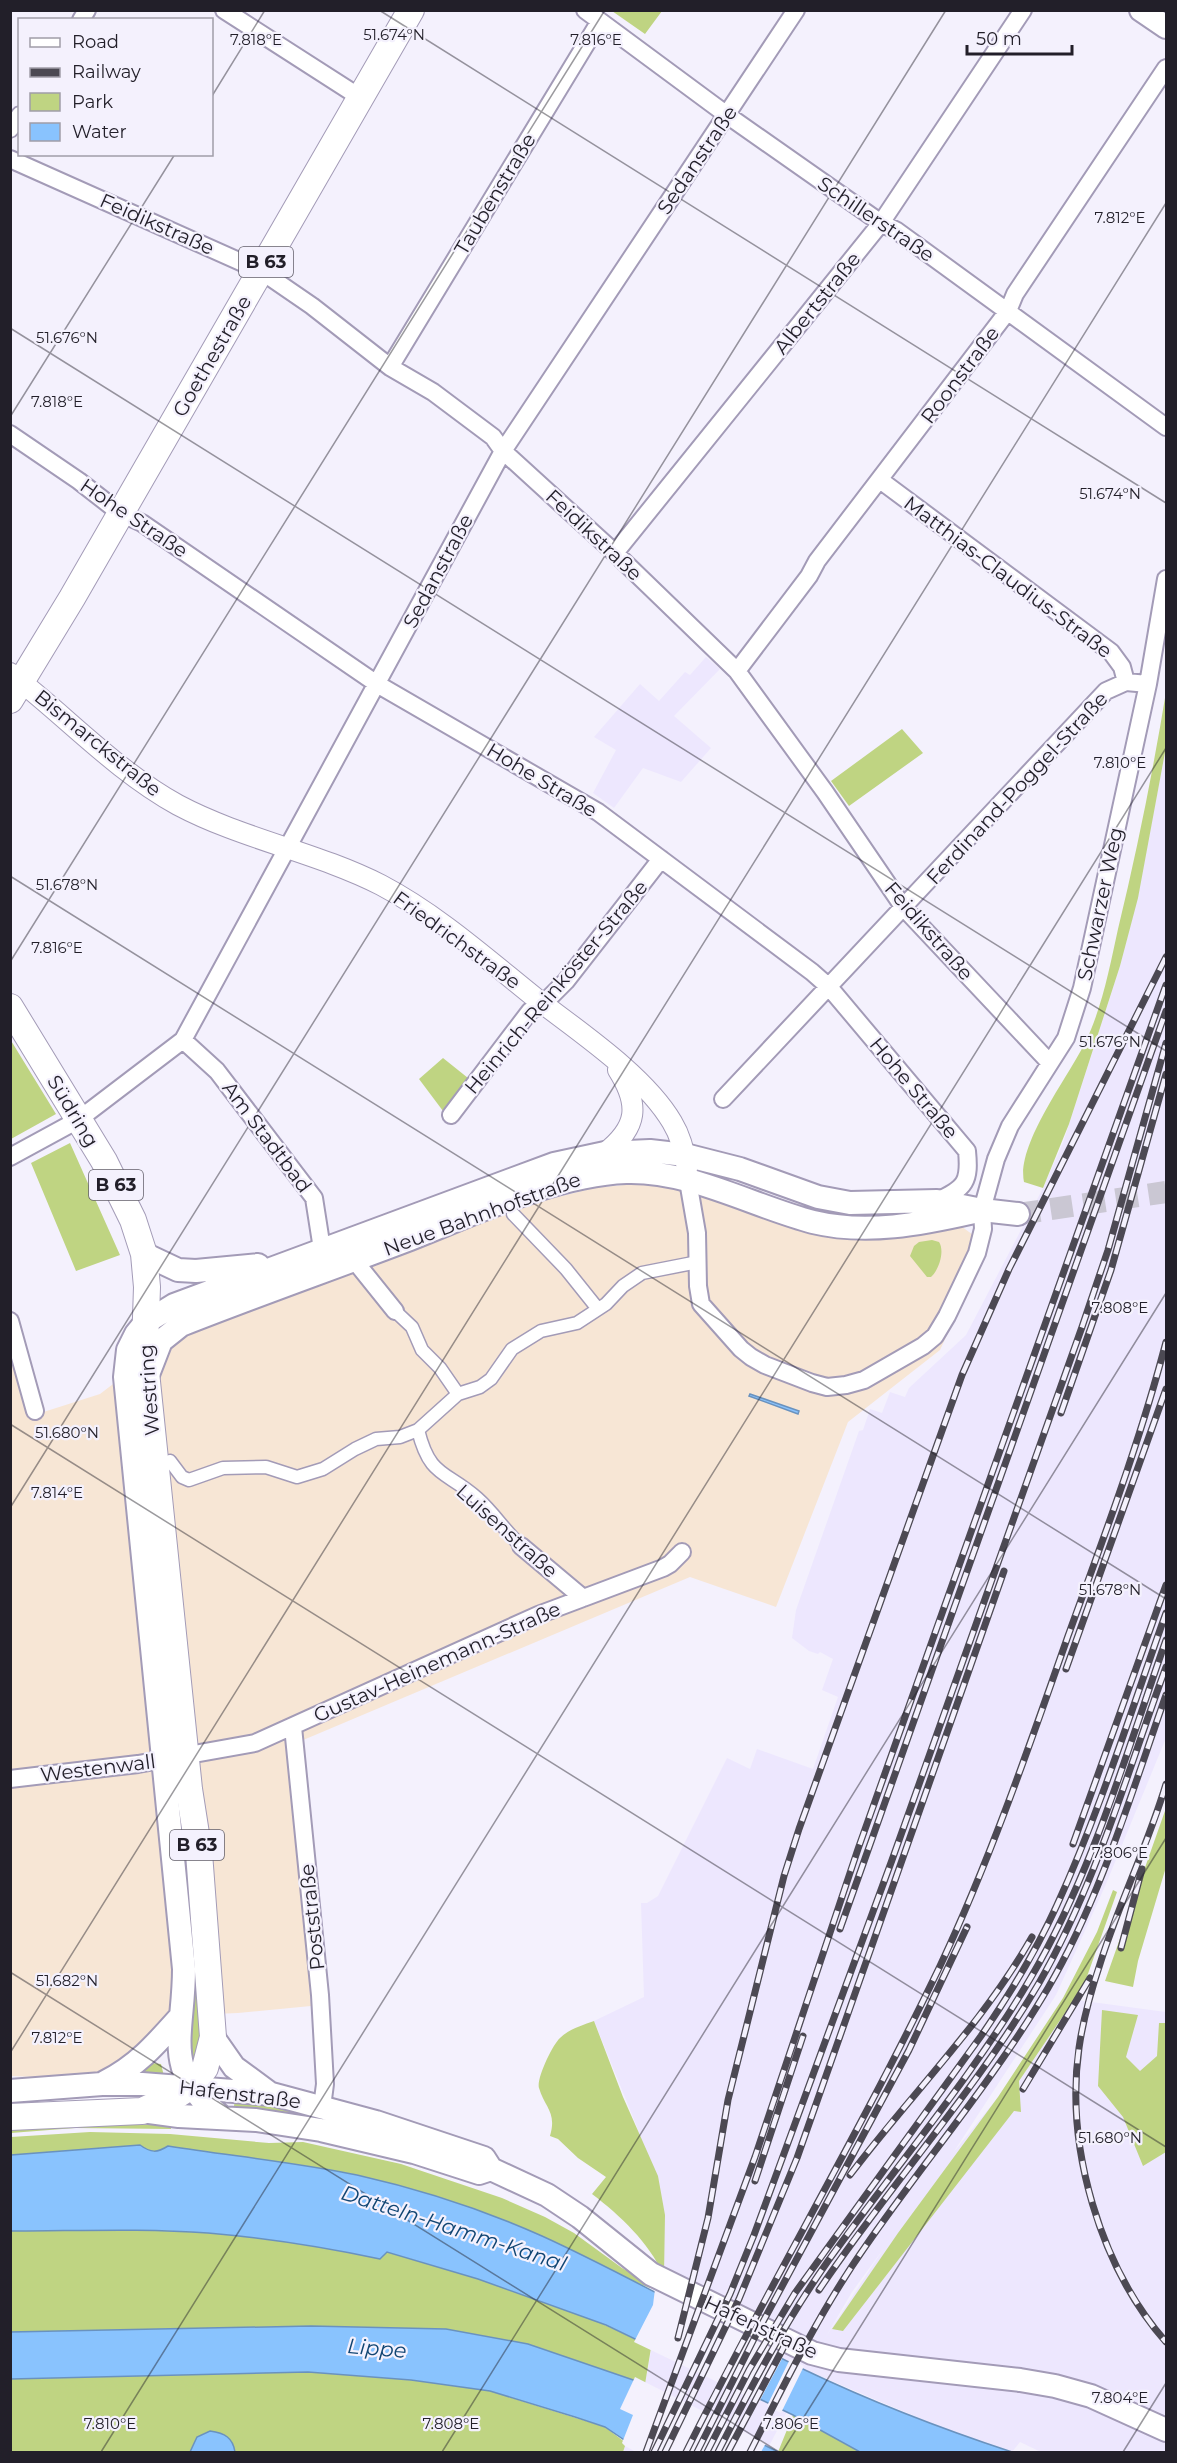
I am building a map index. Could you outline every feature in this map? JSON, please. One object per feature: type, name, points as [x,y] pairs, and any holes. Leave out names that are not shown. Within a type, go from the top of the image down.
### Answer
[{"type":"main road","name":"Goethestraße","points":[[15,685],[120,513],[411,10]]},
{"type":"main road","points":[[1141,10],[1167,27]]},
{"type":"main road","name":"Südring","points":[[10,1007],[78,1120],[133,1220],[144,1254],[147,1287],[145,1323]]},
{"type":"main road","name":"Neue Bahnhofstraße","points":[[145,1323],[174,1305],[322,1249],[554,1164],[605,1153],[650,1151],[685,1155],[829,1199],[850,1203],[937,1201],[982,1210]]},
{"type":"main road","name":"Neue Bahnhofstraße","points":[[147,1377],[161,1341],[181,1325],[503,1203],[582,1178],[627,1172],[688,1181],[816,1222],[865,1229],[932,1222],[982,1210]]},
{"type":"main road","points":[[982,1210],[1018,1214]]},
{"type":"main road","points":[[144,1254],[178,1270],[196,1271],[289,1262]]},
{"type":"main road","name":"Westring","points":[[145,1323],[175,1758]]},
{"type":"main road","name":"Westring","points":[[145,1323],[128,1350],[125,1377],[145,1597],[175,1758]]},
{"type":"main road","name":"B 63","points":[[175,1758],[184,1969],[180,2017]]},
{"type":"main road","name":"B 63","points":[[142,2111],[174,2097],[191,2086],[205,2068],[213,2037],[200,1864],[175,1758]]},
{"type":"main road","points":[[102,2084],[127,2071],[149,2052],[180,2017]]},
{"type":"main road","points":[[180,2017],[180,2063],[191,2086],[206,2104],[223,2118]]},
{"type":"main road","points":[[213,2037],[239,2071],[272,2094]]},
{"type":"main road","name":"Hafenstraße","points":[[10,2091],[102,2084],[191,2086],[272,2094],[376,2122],[484,2158],[491,2169],[547,2195],[580,2217],[651,2274],[812,2353],[839,2360],[980,2375],[1055,2386],[1091,2396],[1167,2430]]},
{"type":"main road","name":"Hafenstraße","points":[[10,2117],[142,2111],[279,2123],[353,2137],[414,2152],[479,2174],[491,2169]]},
{"type":"street","points":[[224,10],[361,98]]},
{"type":"street","name":"Schillerstraße","points":[[585,10],[727,116],[881,223],[897,231],[1167,427]]},
{"type":"street","name":"Sedanstraße","points":[[10,1156],[78,1120],[183,1040],[503,451],[796,10]]},
{"type":"street","name":"Albertstraße","points":[[615,553],[881,223],[1023,10]]},
{"type":"street","name":"Taubenstraße","points":[[390,367],[600,21]]},
{"type":"street","name":"Roonstraße","points":[[737,671],[1008,311],[1015,294],[1167,68]]},
{"type":"street","name":"Feidikstraße","points":[[10,159],[261,271],[312,306],[390,367],[433,392],[493,436],[503,451],[615,553],[737,671],[825,792],[904,908],[1050,1063]]},
{"type":"street","name":"Hohe Straße","points":[[10,434],[80,481],[120,513],[142,523],[377,684],[578,800],[661,859],[829,987],[968,1151],[969,1173],[964,1184],[954,1193],[937,1201]]},
{"type":"street","name":"Matthias-Claudius-Straße","points":[[880,480],[1110,652],[1122,667],[1126,682]]},
{"type":"street","name":"Schwarzer Weg","points":[[688,1181],[697,1233],[698,1286],[701,1304],[741,1349],[765,1365],[827,1387],[846,1385],[864,1380],[923,1346],[935,1336],[975,1257],[983,1228],[982,1210],[996,1159],[1010,1126],[1066,1038],[1082,988],[1148,684],[1167,579]]},
{"type":"street","name":"Ferdinand-Poggel-Straße","points":[[723,1099],[1106,691],[1126,682],[1148,684]]},
{"type":"street","name":"Bismarckstraße","points":[[15,685],[156,792],[201,816],[288,848]]},
{"type":"street","name":"Friedrichstraße","points":[[288,848],[351,871],[415,905],[610,1057],[649,1092],[673,1123],[685,1155],[688,1181]]},
{"type":"street","name":"Heinrich-Reinköster-Straße","points":[[451,1114],[530,1011],[543,1004],[566,981],[661,859]]},
{"type":"street","name":"Am Stadtbad","points":[[183,1040],[217,1071],[314,1198],[322,1249]]},
{"type":"street","name":"Friedrichstraße","points":[[605,1153],[627,1132],[633,1118],[632,1098],[626,1083],[610,1057]]},
{"type":"street","points":[[513,1214],[566,1269],[598,1309]]},
{"type":"street","points":[[354,1260],[394,1311],[412,1327],[422,1350],[440,1368],[458,1394]]},
{"type":"street","points":[[170,1461],[182,1477],[189,1480],[223,1468],[266,1467],[297,1477],[323,1468],[376,1439],[399,1437],[418,1430],[458,1394],[480,1387],[491,1379],[512,1349],[541,1331],[577,1323],[642,1273],[698,1262]]},
{"type":"street","points":[[10,1322],[35,1411]]},
{"type":"street","name":"Luisenstraße","points":[[418,1430],[428,1460],[443,1474],[477,1498],[521,1546],[583,1598]]},
{"type":"street","name":"Gustav-Heinemann-Straße","points":[[175,1758],[255,1743],[538,1616],[663,1568],[682,1552]]},
{"type":"street","name":"Poststraße","points":[[293,1727],[320,1995],[325,2084],[322,2107]]},
{"type":"street","name":"Westenwall","points":[[10,1779],[175,1758]]},
{"type":"shaded area","points":[[706,657],[720,669],[674,716],[711,748],[681,782],[643,768],[614,808],[593,793],[616,750],[594,737],[640,684],[659,701],[685,672],[690,675]]},
{"type":"shaded area","points":[[1166,747],[1166,1738],[1106,1884],[1056,1995],[953,2153],[1040,2045],[1069,1999],[1166,2012],[1166,2452],[1041,2452],[1020,2442],[1012,2452],[959,2435],[808,2371],[766,2452],[623,2452],[647,2374],[664,2275],[637,2127],[594,2021],[644,1997],[641,1903],[647,1903],[658,1896],[727,1758],[750,1769],[757,1749],[813,1769],[838,1697],[822,1690],[833,1659],[820,1652],[818,1654],[809,1651],[792,1638],[796,1610],[859,1431],[863,1430],[870,1409],[882,1413],[890,1392],[905,1397],[909,1388],[966,1335],[1043,1188],[1063,1143],[1120,966],[1138,895]],"holes":[[[884,2248],[824,2340],[852,2292]]]},
{"type":"shaded area","points":[[663,1181],[761,1218],[853,1234],[958,1224],[976,1237],[979,1266],[940,1350],[848,1422],[776,1607],[690,1577],[289,1746],[311,2006],[238,2013],[166,2016],[135,2052],[109,2070],[60,2078],[11,2076],[10,1346],[31,1416],[100,1394],[172,1339],[490,1214],[594,1188]]},
{"type":"green space","points":[[612,11],[662,11],[645,34]]},
{"type":"green space","points":[[1166,692],[1166,747],[1138,898],[1120,966],[1069,1124],[1043,1188],[1024,1182],[1024,1167],[1028,1149],[1045,1111],[1085,1043],[1101,1001],[1138,841]]},
{"type":"green space","points":[[902,729],[923,753],[849,806],[831,781]]},
{"type":"green space","points":[[10,1039],[56,1114],[11,1139],[10,1139]]},
{"type":"green space","points":[[443,1058],[468,1078],[443,1111],[419,1079]]},
{"type":"green space","points":[[70,1143],[120,1255],[76,1271],[31,1163]]},
{"type":"green space","points":[[932,1240],[939,1242],[941,1255],[934,1274],[927,1277],[910,1256],[914,1246],[919,1242]]},
{"type":"green space","points":[[1166,1808],[1166,1867],[1138,1961],[1133,1987],[1105,1981]]},
{"type":"green space","points":[[1113,1890],[1117,1892],[1084,1985],[1019,2081],[1021,2112],[1014,2111],[843,2331],[832,2329],[898,2233],[998,2097],[1063,1998],[1097,1932]]},
{"type":"green space","points":[[189,1923],[200,1991],[199,2059],[185,2056]]},
{"type":"green space","points":[[1102,2010],[1138,2015],[1126,2057],[1140,2071],[1157,2056],[1159,2023],[1166,2023],[1166,2152],[1143,2166],[1123,2117],[1098,2086]]},
{"type":"green space","points":[[594,2021],[623,2097],[658,2176],[665,2215],[664,2275],[650,2251],[633,2230],[592,2194],[606,2177],[578,2158],[558,2139],[550,2136],[551,2116],[539,2088],[542,2070],[560,2038]]},
{"type":"green space","points":[[151,2063],[161,2064],[164,2076],[139,2075],[139,2072]]},
{"type":"green space","points":[[235,2099],[301,2112],[301,2115],[297,2117],[233,2113]]},
{"type":"green space","points":[[122,2124],[171,2125],[171,2129],[75,2128],[11,2133],[11,2129]]},
{"type":"green space","points":[[90,2132],[170,2134],[269,2143],[303,2142],[401,2164],[502,2198],[545,2217],[574,2233],[622,2268],[651,2285],[650,2288],[635,2282],[541,2236],[476,2211],[358,2175],[295,2164],[148,2151],[140,2145],[11,2155],[11,2137]]},
{"type":"green space","points":[[10,2231],[183,2231],[272,2240],[380,2259],[387,2252],[522,2293],[621,2332],[651,2348],[645,2384],[528,2344],[446,2329],[311,2326],[11,2332]]},
{"type":"green space","points":[[308,2372],[411,2380],[490,2391],[605,2427],[626,2443],[623,2452],[11,2452],[10,2379]]},
{"type":"green space","points":[[793,2415],[860,2452],[778,2452]]},
{"type":"water","points":[[750,1394],[799,1411],[798,1414],[749,1396]]},
{"type":"water","name":"Datteln-Hamm-Kanal","points":[[140,2145],[147,2150],[154,2151],[168,2146],[334,2170],[404,2187],[474,2209],[520,2226],[576,2252],[830,2382],[907,2414],[1012,2452],[860,2452],[793,2415],[606,2325],[478,2279],[387,2252],[380,2259],[273,2240],[183,2231],[11,2231],[11,2155]]},
{"type":"water","name":"Lippe","points":[[311,2326],[446,2329],[528,2344],[645,2384],[778,2452],[642,2452],[605,2427],[575,2417],[490,2391],[411,2380],[308,2372],[11,2379],[10,2332]]},
{"type":"water","points":[[210,2431],[227,2437],[235,2452],[190,2452],[197,2437]]},
{"type":"pier","points":[[650,2286],[784,2355],[759,2402],[634,2342],[653,2305],[655,2289]]},
{"type":"pier","points":[[790,2359],[804,2366],[781,2413],[767,2406]]},
{"type":"pier","points":[[635,2377],[766,2443],[761,2452],[636,2452],[622,2443],[633,2415],[620,2409]]},
{"type":"tunnel","points":[[1018,1214],[1166,1192]]},
{"type":"railway","points":[[678,2338],[708,2218],[728,2100],[784,1876],[799,1829],[962,1375],[1009,1269],[1166,957]]},
{"type":"railway","points":[[646,2452],[755,2157],[858,1849],[1166,985]]},
{"type":"railway","points":[[840,1929],[1166,1011]]},
{"type":"railway","points":[[654,2452],[730,2294],[754,2235],[892,1860],[1108,1250],[1166,1043]]},
{"type":"railway","points":[[1061,1413],[1111,1270],[1166,1074]]},
{"type":"railway","points":[[686,2452],[910,2028],[976,1885],[1108,1527],[1145,1416],[1166,1342]]},
{"type":"railway","points":[[1066,1669],[1166,1389]]},
{"type":"railway","points":[[665,2452],[739,2299],[797,2158],[1004,1571]]},
{"type":"railway","points":[[1073,1844],[1166,1585]]},
{"type":"railway","points":[[707,2452],[749,2370],[795,2293],[981,2036],[1031,1956],[1057,1905],[1087,1834],[1166,1613]]},
{"type":"railway","points":[[718,2452],[769,2355],[812,2284],[958,2087],[1030,1979],[1052,1939],[1090,1856],[1166,1640]]},
{"type":"railway","points":[[819,2290],[874,2213],[960,2101],[1039,1983],[1094,1867],[1166,1667]]},
{"type":"railway","points":[[750,2452],[804,2348],[849,2271],[1005,2055],[1048,1988],[1084,1918],[1114,1844],[1166,1695]]},
{"type":"railway","points":[[1166,1784],[1093,1985],[1079,2048],[1076,2086],[1077,2125],[1092,2204],[1123,2278],[1143,2312],[1166,2342]]},
{"type":"railway","points":[[1121,1948],[1142,1869]]},
{"type":"railway","points":[[697,2452],[758,2331],[909,2050],[967,1927]]},
{"type":"railway","points":[[850,2175],[991,2000],[1032,1937]]},
{"type":"railway","points":[[1023,2089],[1090,1978]]},
{"type":"railway","points":[[755,2181],[803,2036]]},
{"type":"railway","points":[[728,2452],[788,2339]]}]
